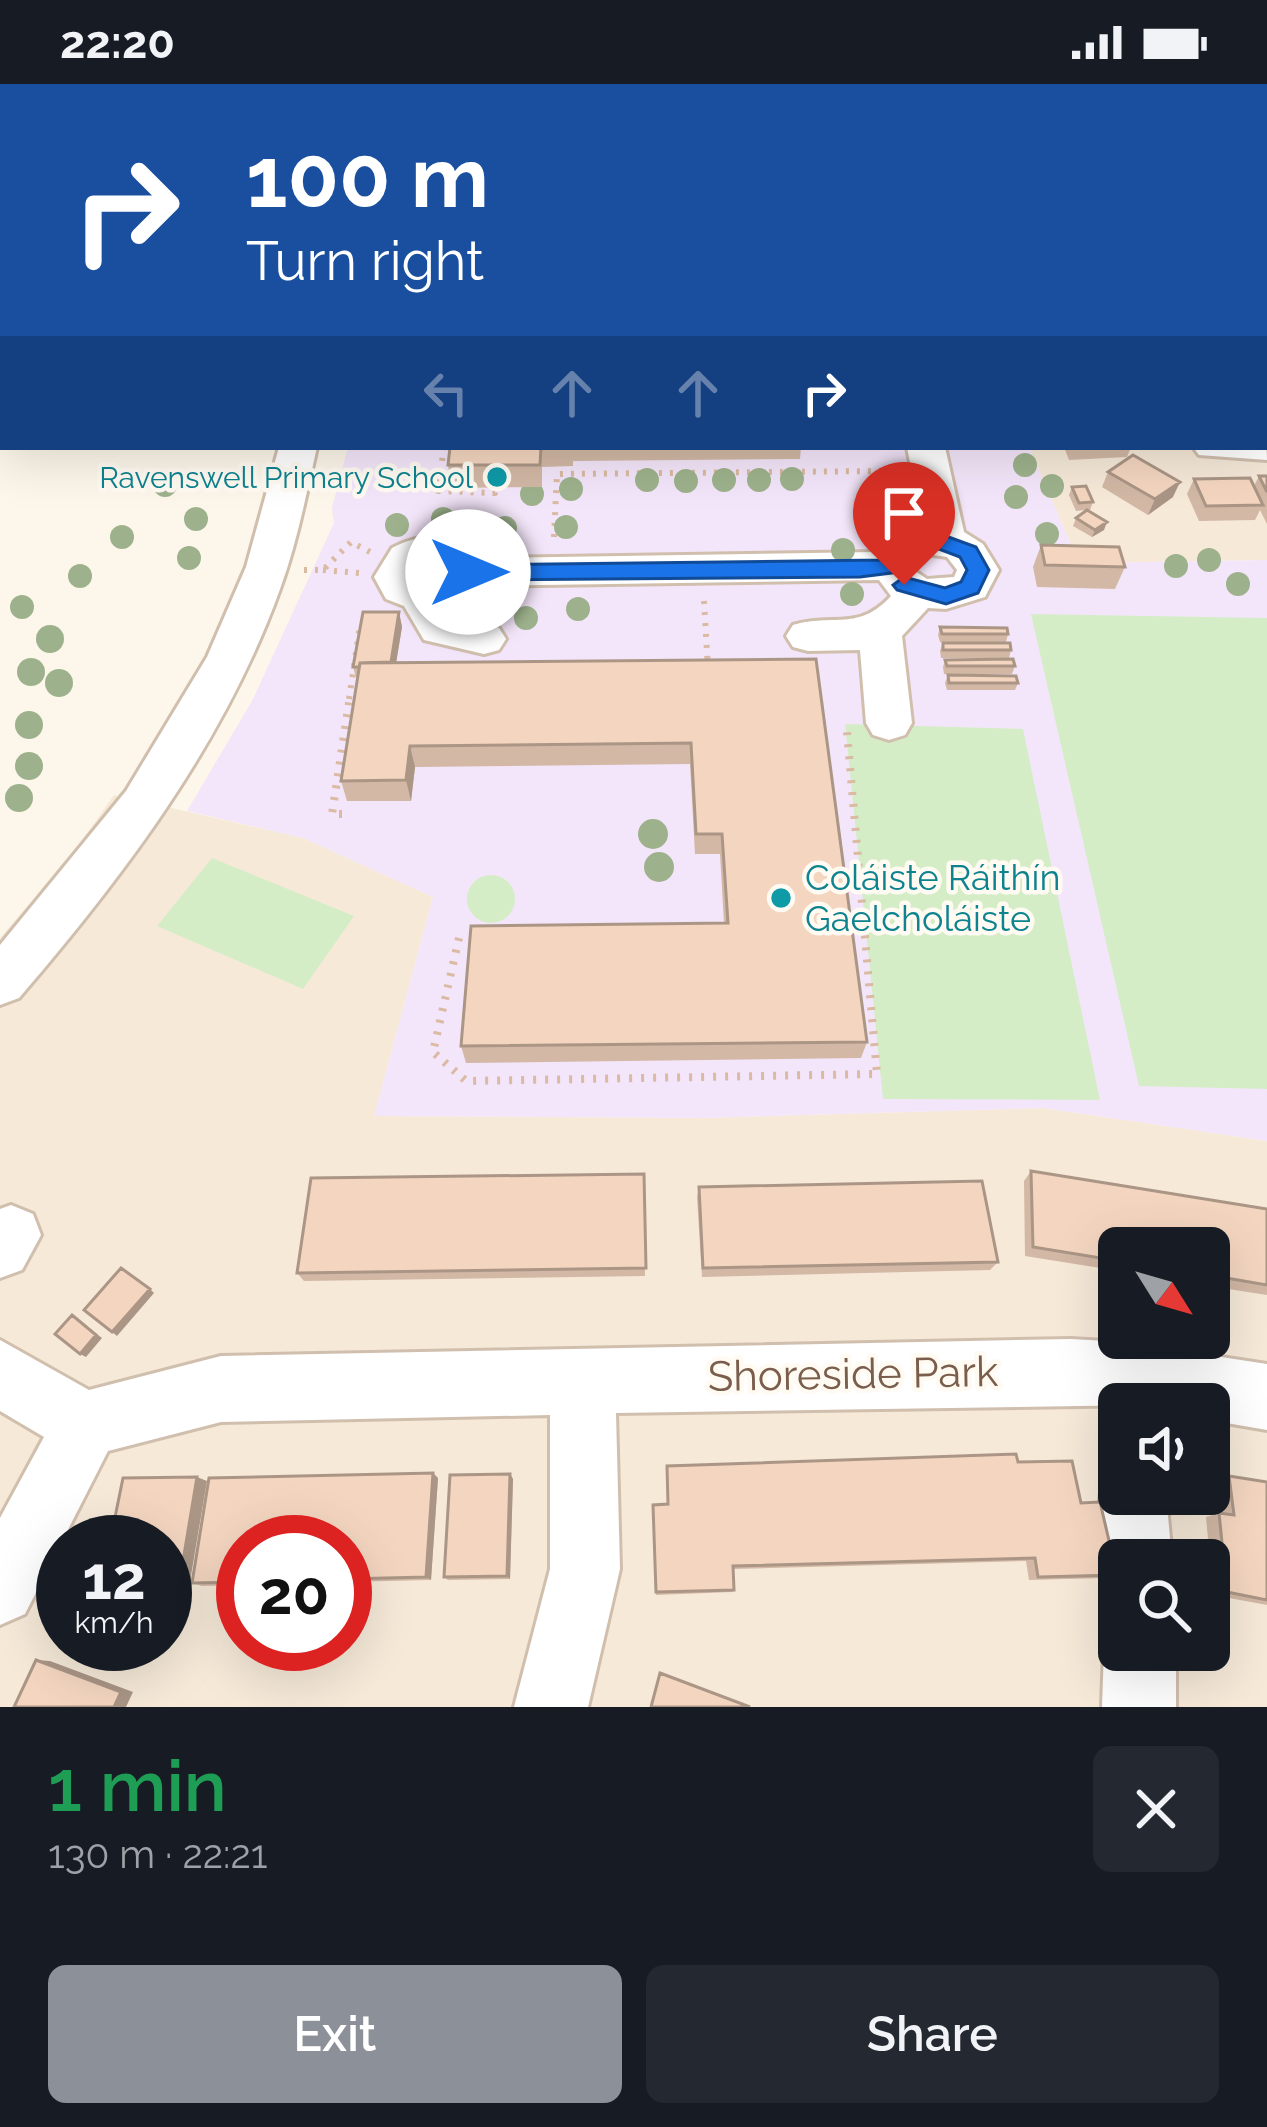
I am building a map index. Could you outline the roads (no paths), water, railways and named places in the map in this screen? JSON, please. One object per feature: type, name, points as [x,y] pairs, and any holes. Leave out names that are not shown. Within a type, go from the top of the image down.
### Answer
[{"type":"street","points":[[0,982],[118,840],[200,716],[254,602],[297,450]]},
{"type":"street","points":[[808,635],[880,633],[898,619],[904,579],[897,549],[906,543],[945,540],[927,450]]},
{"type":"street","points":[[484,638],[439,629],[424,610],[429,598],[409,594],[397,584],[396,568],[410,554],[444,549],[462,557],[468,572],[904,579]]},
{"type":"street","points":[[868,723],[880,633]]},
{"type":"street","name":"Shoreside Park","points":[[86,1424],[221,1389],[1071,1371],[1106,1383]]},
{"type":"street","points":[[0,1372],[86,1424],[0,1589]]},
{"type":"street","points":[[551,1707],[584,1569],[583,1379]]},
{"type":"street","name":"Shoreside Park","points":[[1230,1395],[1267,1397]]},
{"type":"street","points":[[1139,1707],[1140,1671]]},
{"type":"place","name":"Ravenswell Primary School","points":[[497,477]]},
{"type":"place","name":"Coláiste Ráithín Gaelcholáiste","points":[[781,898]]}]
